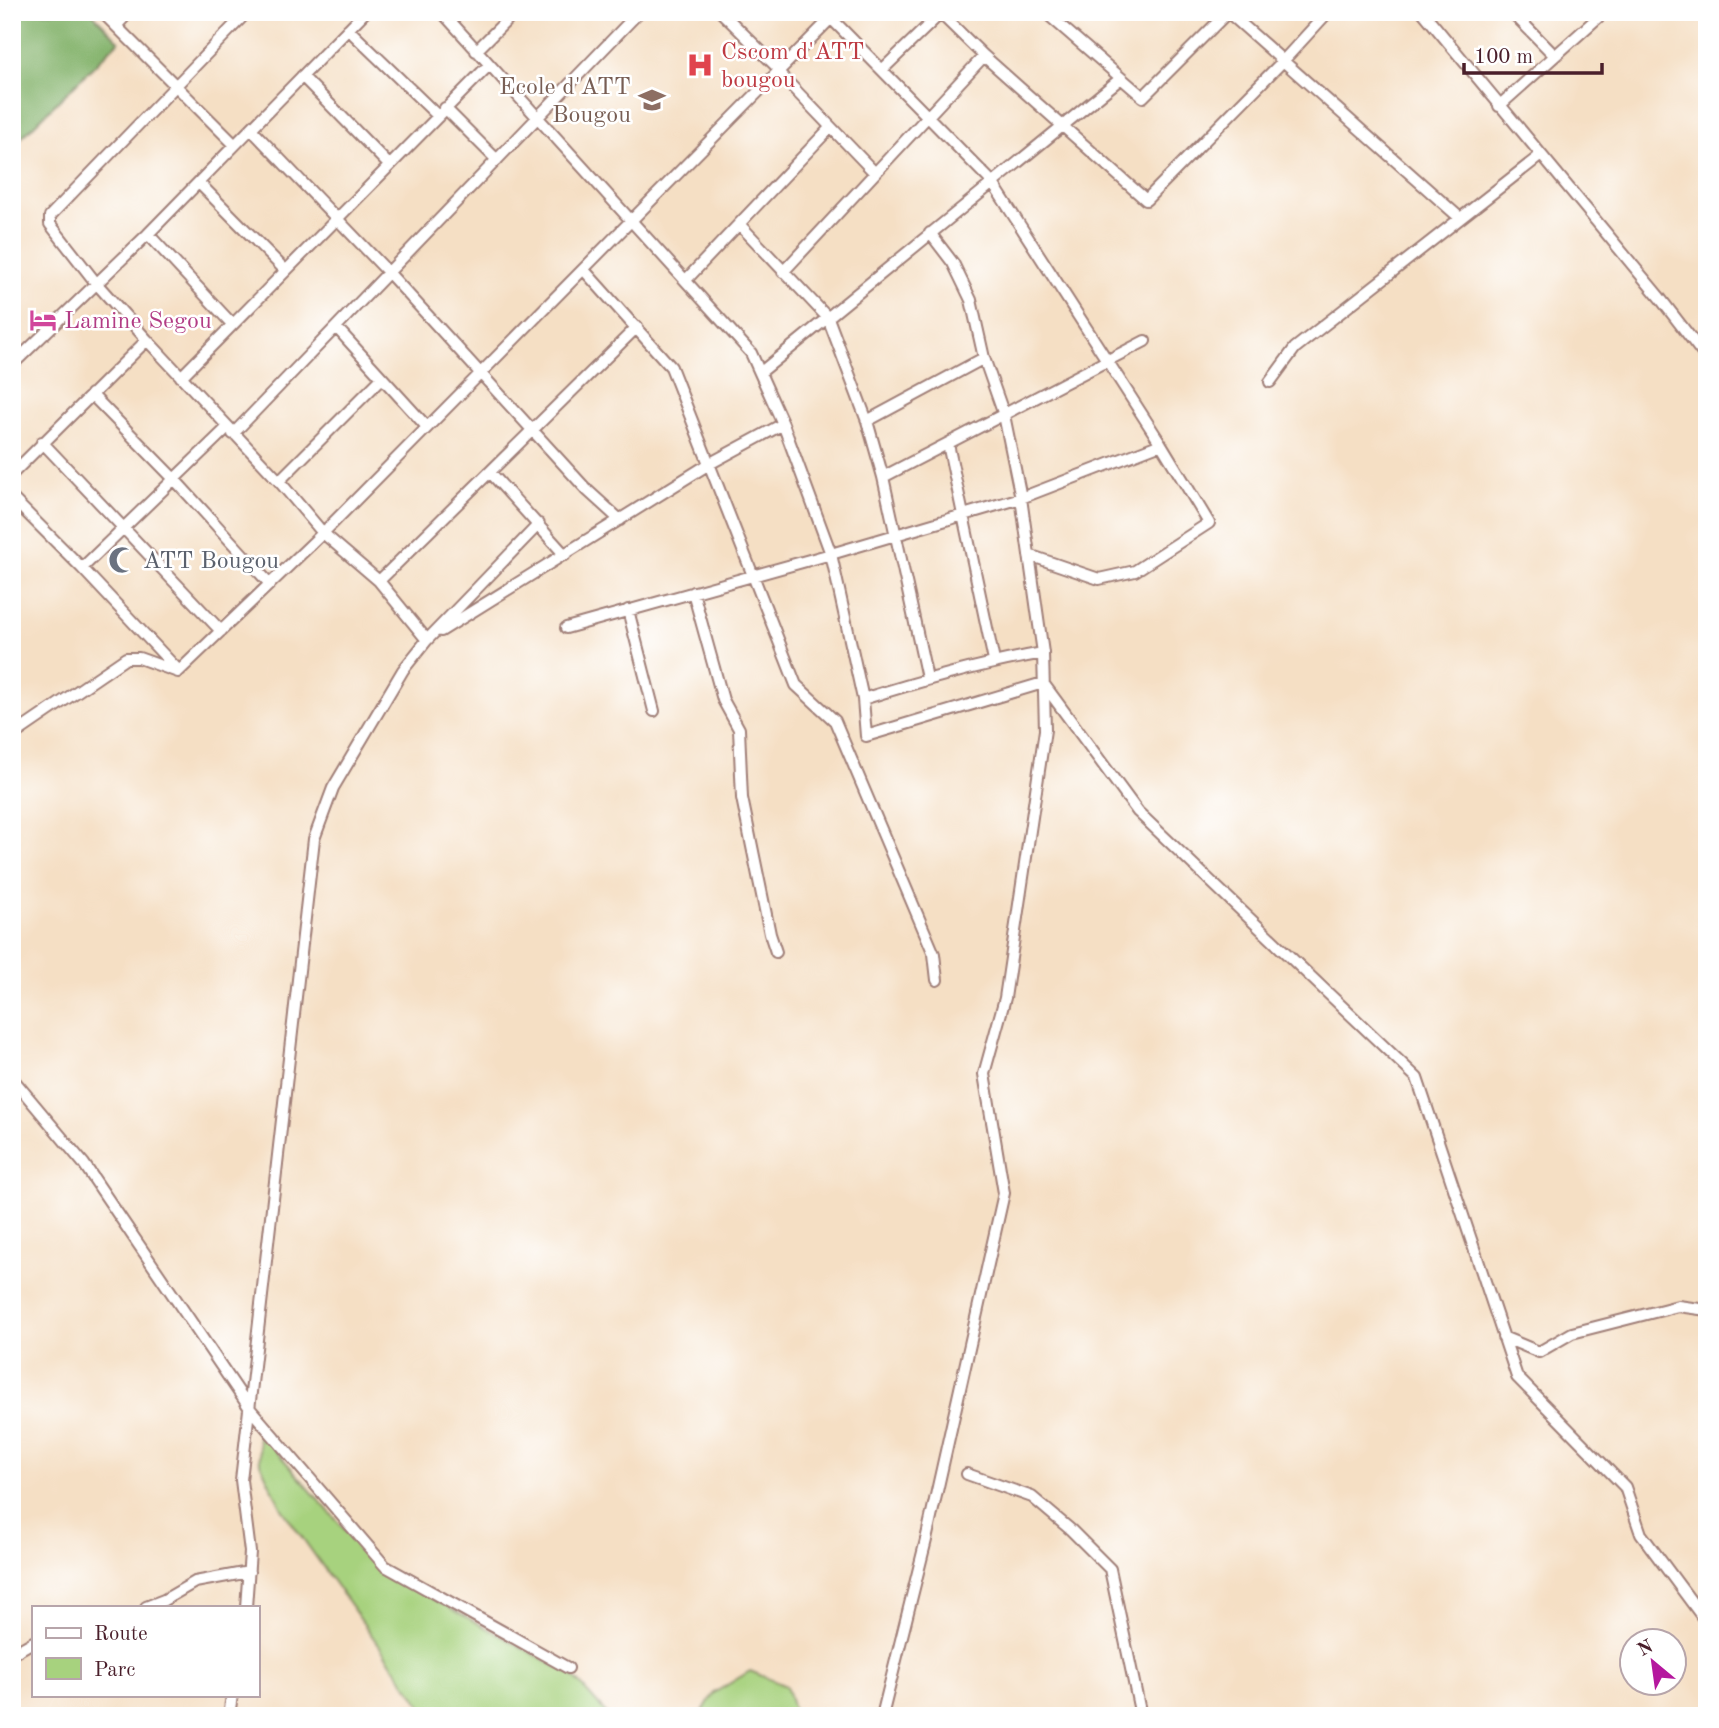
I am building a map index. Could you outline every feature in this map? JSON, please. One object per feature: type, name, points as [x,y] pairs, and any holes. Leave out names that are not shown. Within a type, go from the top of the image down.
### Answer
[{"type":"street","points":[[102,12],[235,145]]},
{"type":"street","points":[[116,26],[130,12]]},
{"type":"street","points":[[247,12],[50,216],[50,224],[96,283],[147,340],[279,481],[323,533],[379,581],[427,640]]},
{"type":"street","points":[[12,365],[199,183],[365,12]]},
{"type":"street","points":[[442,12],[536,119],[751,353],[783,424],[831,554],[863,699],[866,736],[1043,682]]},
{"type":"street","points":[[476,51],[515,12]]},
{"type":"street","points":[[82,568],[230,431],[336,327],[639,12]]},
{"type":"street","points":[[722,12],[875,173]]},
{"type":"street","points":[[1045,12],[1143,97],[1228,12],[1460,218]]},
{"type":"street","points":[[883,71],[942,13],[984,56],[1146,200],[1328,12]]},
{"type":"street","points":[[1423,12],[1660,298],[1707,359]]},
{"type":"street","points":[[1511,12],[1555,56]]},
{"type":"street","points":[[1499,106],[1604,12]]},
{"type":"street","points":[[178,672],[323,533],[779,71],[831,14],[883,71],[992,181],[1209,523],[1135,571],[1099,579],[1029,555]]},
{"type":"street","points":[[348,29],[497,160]]},
{"type":"street","points":[[783,272],[984,56]]},
{"type":"street","points":[[181,376],[489,65]]},
{"type":"street","points":[[302,76],[389,165]]},
{"type":"street","points":[[761,372],[992,181],[1121,79]]},
{"type":"street","points":[[251,128],[388,272],[587,490],[620,520]]},
{"type":"street","points":[[685,280],[830,128]]},
{"type":"street","points":[[1270,382],[1295,348],[1541,155]]},
{"type":"street","points":[[199,183],[285,270]]},
{"type":"street","points":[[738,224],[828,318],[867,421],[883,477],[927,678]]},
{"type":"street","points":[[882,1716],[926,1540],[1004,1193],[984,1074],[1007,984],[1045,730],[1043,653],[1021,498],[1004,415],[984,359],[971,300],[953,263],[930,233]]},
{"type":"street","points":[[148,234],[232,324]]},
{"type":"street","points":[[584,270],[671,367],[796,685],[835,721],[934,954],[937,980]]},
{"type":"street","points":[[336,327],[427,427]]},
{"type":"street","points":[[379,581],[637,327]]},
{"type":"street","points":[[12,474],[147,340]]},
{"type":"street","points":[[883,477],[1145,341]]},
{"type":"street","points":[[867,421],[984,359]]},
{"type":"street","points":[[279,481],[382,378]]},
{"type":"street","points":[[91,394],[270,583]]},
{"type":"street","points":[[427,640],[709,464],[783,424]]},
{"type":"street","points":[[42,442],[221,631]]},
{"type":"street","points":[[948,444],[965,514],[994,662]]},
{"type":"street","points":[[566,628],[1021,498],[1161,444]]},
{"type":"street","points":[[490,472],[565,555]]},
{"type":"street","points":[[12,498],[158,647],[178,672]]},
{"type":"street","points":[[246,1606],[250,1552],[242,1480],[314,839],[333,788],[403,670],[427,640],[538,524]]},
{"type":"street","points":[[693,592],[723,700],[739,729],[742,798],[769,934],[776,952]]},
{"type":"street","points":[[628,610],[654,711]]},
{"type":"street","points":[[863,699],[927,678],[1043,653]]},
{"type":"street","points":[[12,736],[126,658],[139,658],[178,672]]},
{"type":"street","points":[[1043,682],[1138,812],[1417,1078],[1517,1377],[1625,1487],[1641,1534],[1707,1623]]},
{"type":"street","points":[[12,1078],[84,1164],[251,1410],[385,1566],[568,1668]]},
{"type":"street","points":[[1503,1337],[1539,1352],[1572,1332],[1678,1306],[1707,1310]]},
{"type":"street","points":[[967,1474],[1032,1497],[1071,1530],[1110,1569],[1141,1716]]},
{"type":"street","points":[[148,1606],[195,1582],[248,1572]]},
{"type":"street","points":[[12,1654],[32,1643]]},
{"type":"street","points":[[229,1716],[232,1696]]},
{"type":"green space","points":[[12,12],[91,12],[119,41],[12,147]]},
{"type":"green space","points":[[258,1430],[379,1569],[572,1675],[609,1716],[429,1716],[282,1509],[260,1463]]},
{"type":"green space","points":[[750,1671],[786,1686],[795,1716],[700,1716],[714,1693]]},
{"type":"place","name":"Cscom d'ATT bougou","points":[[700,65]]},
{"type":"place","name":"Ecole d'ATT Bougou","points":[[652,100]]},
{"type":"place","name":"Lamine Segou","points":[[43,320]]},
{"type":"place","name":"ATT Bougou","points":[[122,560]]}]
